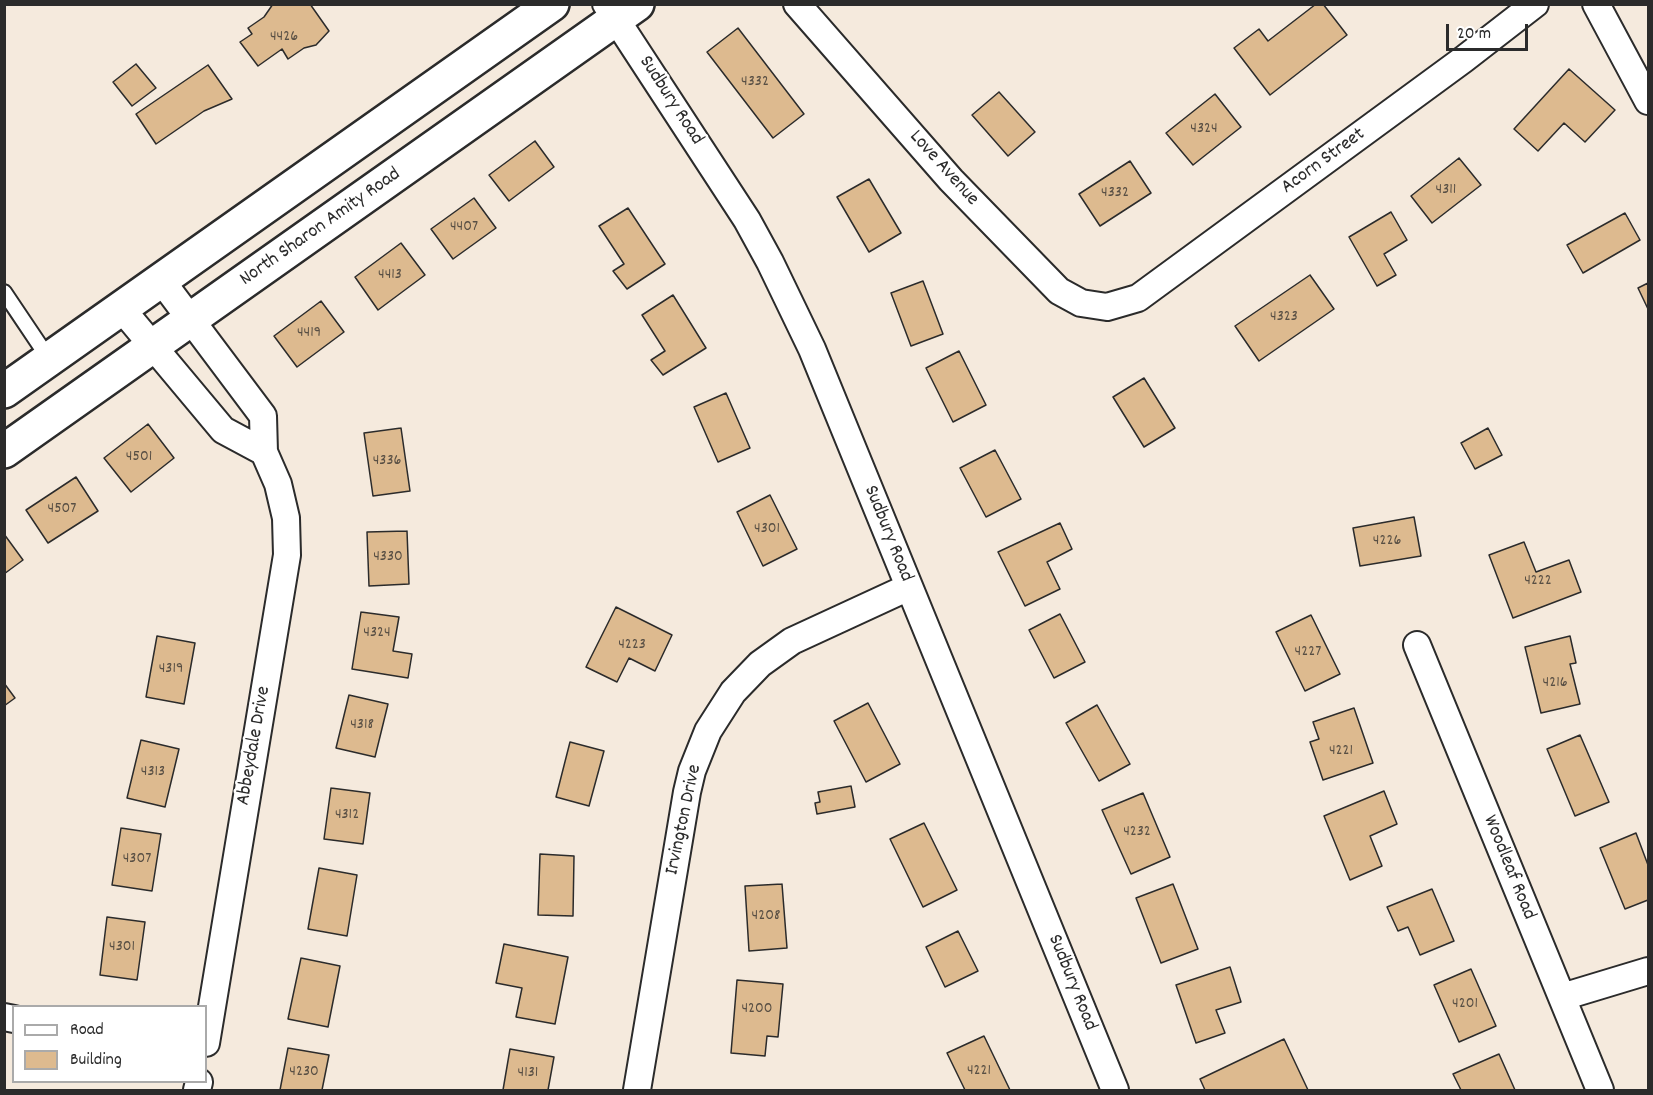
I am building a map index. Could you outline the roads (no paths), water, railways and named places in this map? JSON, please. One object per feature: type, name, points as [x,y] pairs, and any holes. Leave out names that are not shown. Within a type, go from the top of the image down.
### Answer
[{"type":"main road","points":[[4,391],[552,4]]},
{"type":"main road","name":"North Sharon Amity Road","points":[[4,451],[153,347],[620,9]]},
{"type":"street","name":"Love Avenue","points":[[797,4],[951,180],[1059,291],[1081,303],[1107,307]]},
{"type":"street","name":"Acorn Street","points":[[1107,307],[1138,298],[1464,60],[1535,4]]},
{"type":"street","points":[[1596,4],[1648,101]]},
{"type":"street","name":"Sudbury Road","points":[[620,9],[770,262],[812,349],[1115,1090]]},
{"type":"street","name":"Abbeydale Drive","points":[[161,280],[262,416],[264,452],[278,484],[286,518],[287,555],[207,1037]]},
{"type":"street","points":[[121,308],[223,430],[264,452]]},
{"type":"street","name":"Irvington Drive","points":[[637,1090],[687,792],[692,771],[708,731],[733,692],[760,664],[792,641],[909,587]]},
{"type":"street","name":"Woodleaf Road","points":[[1417,645],[1600,1090]]},
{"type":"street","points":[[1562,998],[1648,971]]},
{"type":"lane","points":[[4,292],[49,359]]}]
